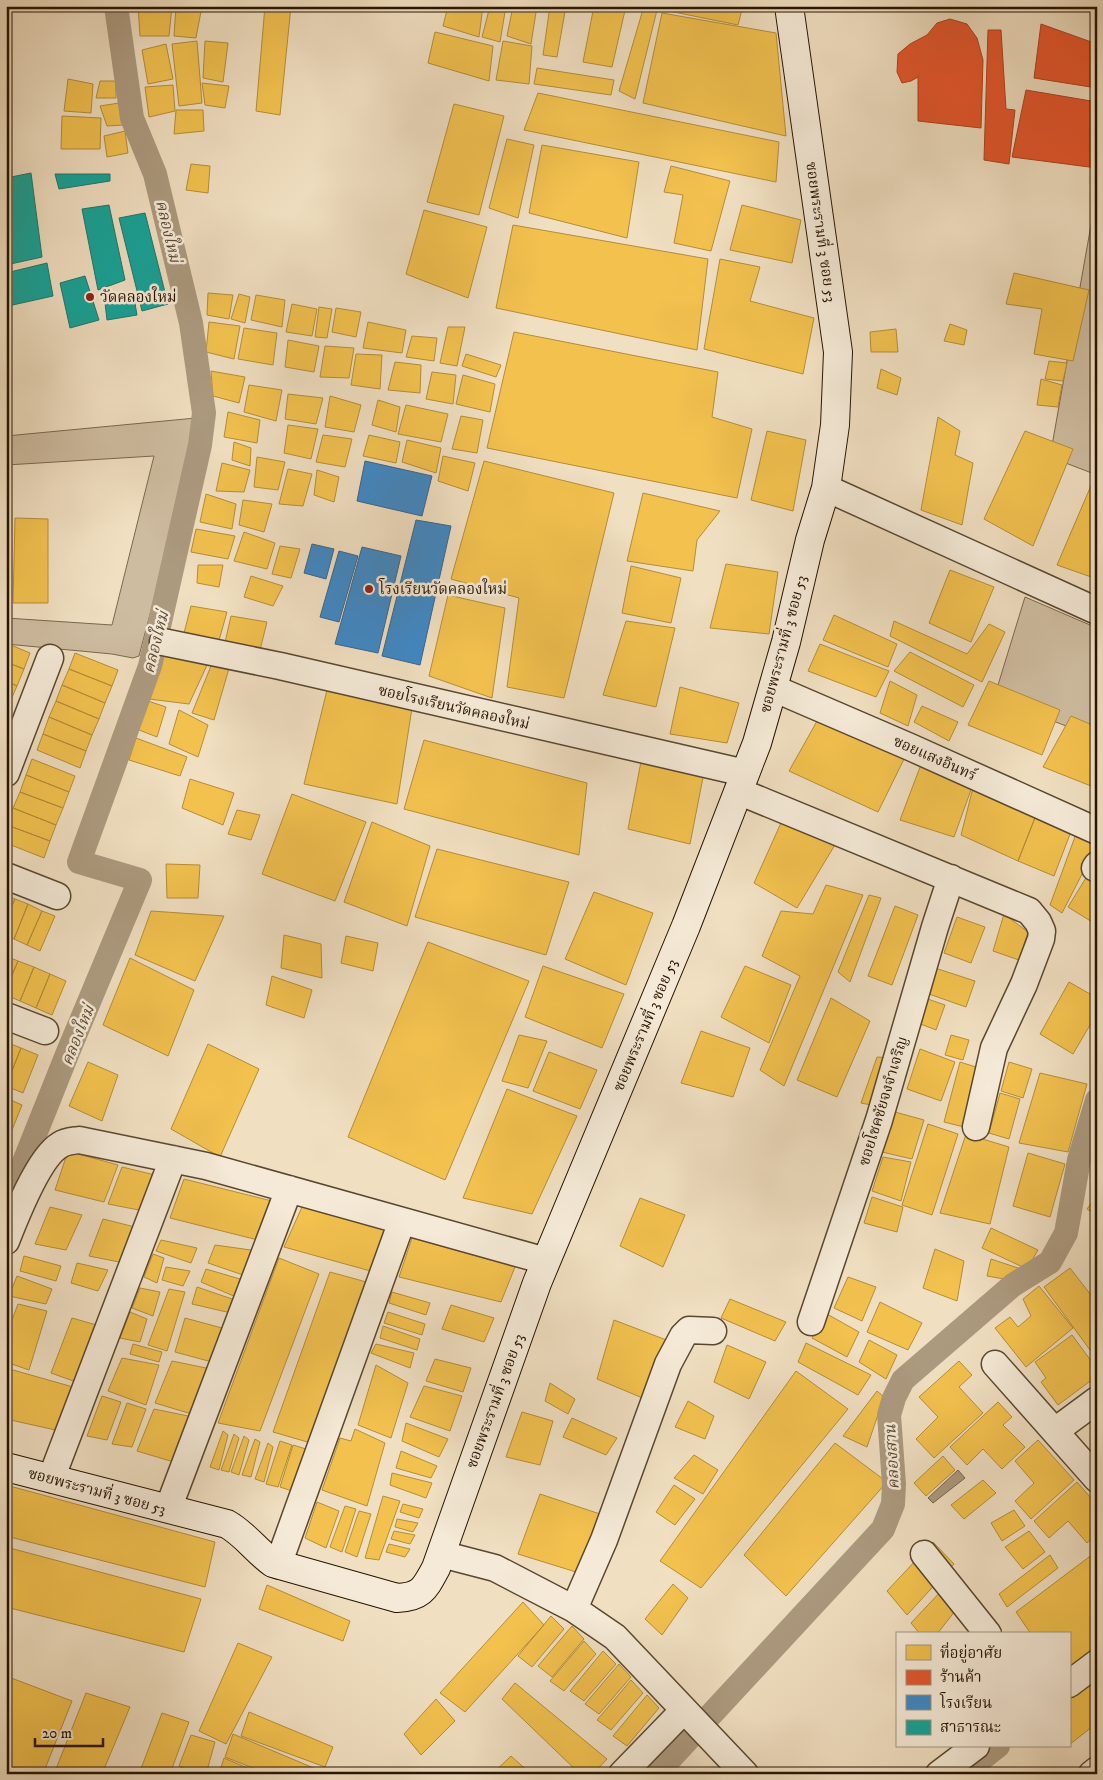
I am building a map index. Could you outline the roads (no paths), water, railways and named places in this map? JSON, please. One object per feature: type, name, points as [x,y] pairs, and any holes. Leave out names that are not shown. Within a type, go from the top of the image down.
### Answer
[{"type":"street","name":"ซอยพระรามที่ 3 ซอย 53","points":[[6,1467],[227,1524],[237,1529],[263,1556],[278,1565],[397,1598],[412,1597],[424,1589],[436,1568],[546,1261],[686,926],[742,782],[773,688],[810,540],[826,488],[835,425],[838,352],[789,6]]},
{"type":"street","points":[[826,488],[1097,611]]},
{"type":"street","name":"ซอยโรงเรียนวัดคลองใหม่","points":[[163,642],[290,668],[742,782]]},
{"type":"street","points":[[6,773],[50,658]]},
{"type":"street","name":"ซอยแสงอินทร์","points":[[773,688],[1097,831]]},
{"type":"street","points":[[742,782],[951,878],[1029,911],[1038,922],[1042,930],[1041,939],[1024,984],[994,1048],[976,1127]]},
{"type":"street","points":[[6,876],[57,896]]},
{"type":"street","name":"ซอยโชคชัยจงจำเจริญ","points":[[811,1322],[878,1120],[934,927],[951,878]]},
{"type":"street","points":[[6,1016],[45,1031]]},
{"type":"street","points":[[6,1241],[22,1200],[48,1156],[58,1145],[68,1141],[79,1140],[206,1166],[546,1261]]},
{"type":"street","points":[[51,1479],[173,1159]]},
{"type":"street","points":[[168,1510],[289,1189]]},
{"type":"street","points":[[278,1565],[402,1221]]},
{"type":"street","points":[[574,1609],[604,1540],[668,1364],[682,1336],[689,1330],[713,1331]]},
{"type":"street","points":[[995,1364],[1097,1479]]},
{"type":"street","points":[[1055,1431],[1097,1400]]},
{"type":"street","points":[[441,1554],[495,1568],[574,1609],[615,1638],[745,1774]]},
{"type":"street","points":[[924,1554],[986,1632]]},
{"type":"street","points":[[1070,1683],[1097,1664]]},
{"type":"street","points":[[622,1774],[695,1723]]},
{"type":"street","points":[[940,1774],[973,1748]]},
{"type":"street","points":[[1092,1774],[1097,1770]]},
{"type":"waterway","name":"คลองใหม่","points":[[6,1207],[140,880],[79,862],[150,666],[200,445],[204,413],[191,323],[155,174],[132,118],[116,6]]},
{"type":"waterway","name":"คลองสาน","points":[[656,1774],[883,1529],[893,1504],[894,1484],[889,1415],[894,1398],[903,1380],[1013,1285],[1050,1262],[1066,1233],[1079,1160],[1097,1100]]},
{"type":"waterway","points":[[963,1774],[996,1748]]},
{"type":"place","name":"วัดคลองใหม่","points":[[90,297]]},
{"type":"place","name":"โรงเรียนวัดคลองใหม่","points":[[369,589]]}]
